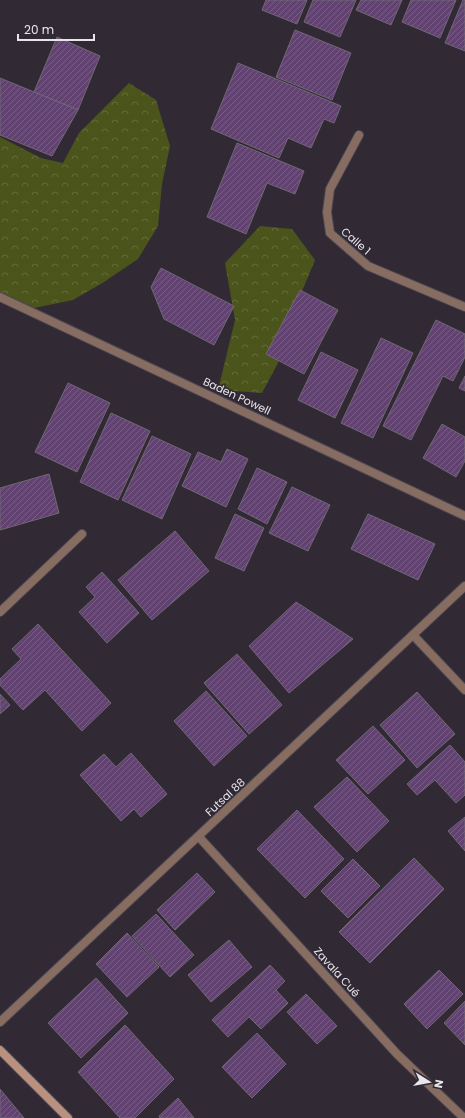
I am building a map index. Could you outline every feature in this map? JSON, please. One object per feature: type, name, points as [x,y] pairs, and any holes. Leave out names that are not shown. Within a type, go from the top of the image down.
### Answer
[{"type":"street","name":"Calle 1","points":[[359,135],[330,189],[327,212],[330,233],[368,266],[465,307]]},
{"type":"street","name":"Baden Powell","points":[[0,297],[465,516]]},
{"type":"street","points":[[0,612],[82,534]]},
{"type":"street","name":"Futsal 88","points":[[0,1022],[465,586]]},
{"type":"street","points":[[413,635],[465,690]]},
{"type":"street","name":"Zavala Cué","points":[[199,837],[397,1054],[464,1118]]},
{"type":"street","points":[[0,1050],[68,1118]]},
{"type":"green space","points":[[129,83],[156,100],[170,146],[162,184],[158,226],[138,259],[104,282],[73,300],[34,308],[0,300],[0,137],[41,158],[63,163],[79,133]]},
{"type":"green space","points":[[260,226],[292,229],[315,260],[290,320],[278,363],[262,393],[218,390],[235,320],[225,263]]},
{"type":"building","points":[[266,0],[307,0],[297,24],[262,10]]},
{"type":"building","points":[[313,0],[356,0],[340,37],[304,22]]},
{"type":"building","points":[[361,0],[402,0],[391,25],[356,10]]},
{"type":"building","points":[[411,0],[456,0],[440,38],[402,22]]},
{"type":"building","points":[[463,0],[465,0],[465,51],[445,43]]},
{"type":"building","points":[[295,30],[351,53],[332,100],[276,77]]},
{"type":"building","points":[[57,37],[100,56],[78,110],[34,92]]},
{"type":"building","points":[[238,63],[341,106],[334,123],[324,119],[311,148],[288,138],[279,158],[211,129]]},
{"type":"building","points":[[0,78],[78,110],[52,156],[0,135]]},
{"type":"building","points":[[237,143],[304,171],[295,194],[267,183],[246,234],[207,217]]},
{"type":"building","points":[[161,268],[234,306],[214,345],[164,319],[151,287]]},
{"type":"building","points":[[300,290],[338,310],[304,374],[266,354]]},
{"type":"building","points":[[436,320],[465,334],[465,357],[453,381],[443,376],[411,440],[383,426]]},
{"type":"building","points":[[381,338],[413,353],[373,438],[341,423]]},
{"type":"building","points":[[321,352],[358,370],[335,418],[298,400]]},
{"type":"building","points":[[465,376],[465,391],[459,388]]},
{"type":"building","points":[[68,383],[110,403],[77,472],[35,452]]},
{"type":"building","points":[[111,413],[150,431],[118,500],[80,482]]},
{"type":"building","points":[[442,424],[465,437],[465,461],[456,477],[423,458]]},
{"type":"building","points":[[152,436],[191,454],[162,519],[122,500]]},
{"type":"building","points":[[227,449],[248,459],[226,507],[182,486],[198,452],[221,462]]},
{"type":"building","points":[[257,468],[287,482],[267,524],[238,509]]},
{"type":"building","points":[[49,474],[59,513],[0,530],[0,488]]},
{"type":"building","points":[[292,487],[330,505],[308,551],[269,533]]},
{"type":"building","points":[[235,514],[264,528],[244,571],[215,558]]},
{"type":"building","points":[[368,514],[435,544],[418,580],[351,549]]},
{"type":"building","points":[[175,531],[209,571],[152,620],[118,580]]},
{"type":"building","points":[[102,572],[139,613],[107,643],[79,612],[95,597],[86,587]]},
{"type":"building","points":[[296,602],[353,639],[289,693],[249,646]]},
{"type":"building","points":[[38,624],[111,703],[82,731],[45,690],[23,710],[0,685],[0,679],[21,659],[12,649]]},
{"type":"building","points":[[237,654],[282,705],[249,734],[204,683]]},
{"type":"building","points":[[206,691],[247,736],[214,766],[174,721]]},
{"type":"building","points":[[417,692],[455,734],[417,768],[380,725]]},
{"type":"building","points":[[0,694],[10,705],[0,714]]},
{"type":"building","points":[[373,726],[405,760],[368,794],[336,760]]},
{"type":"building","points":[[450,745],[465,762],[465,795],[456,803],[435,780],[417,795],[407,784]]},
{"type":"building","points":[[131,753],[167,794],[141,817],[134,809],[121,821],[80,775],[104,754],[116,767]]},
{"type":"building","points":[[347,777],[389,821],[357,852],[314,807]]},
{"type":"building","points":[[297,810],[344,859],[305,898],[257,849]]},
{"type":"building","points":[[465,817],[465,851],[448,831]]},
{"type":"building","points":[[414,858],[444,889],[370,963],[339,932]]},
{"type":"building","points":[[353,859],[380,886],[348,918],[321,891]]},
{"type":"building","points":[[197,873],[215,892],[175,930],[157,910]]},
{"type":"building","points":[[156,914],[194,955],[170,977],[132,936]]},
{"type":"building","points":[[127,933],[159,967],[127,997],[96,964]]},
{"type":"building","points":[[229,940],[252,967],[211,1002],[188,975]]},
{"type":"building","points":[[270,965],[285,981],[276,990],[288,1003],[261,1029],[249,1017],[228,1037],[212,1020]]},
{"type":"building","points":[[439,970],[463,994],[427,1029],[404,1004]]},
{"type":"building","points":[[96,978],[128,1013],[81,1058],[48,1023]]},
{"type":"building","points":[[306,994],[337,1026],[317,1044],[287,1012]]},
{"type":"building","points":[[465,1001],[465,1045],[444,1023]]},
{"type":"building","points":[[125,1025],[174,1079],[135,1118],[120,1118],[78,1072]]},
{"type":"building","points":[[257,1033],[286,1064],[252,1098],[222,1067]]},
{"type":"building","points":[[0,1089],[24,1118],[0,1118]]},
{"type":"building","points":[[178,1098],[194,1118],[160,1118],[159,1116]]}]
